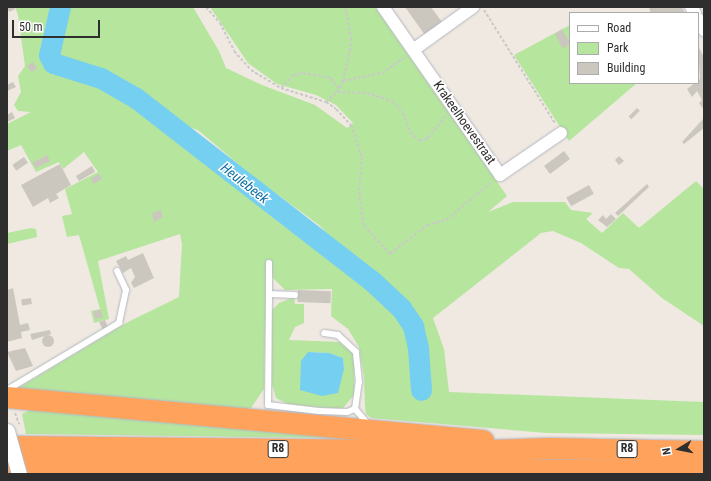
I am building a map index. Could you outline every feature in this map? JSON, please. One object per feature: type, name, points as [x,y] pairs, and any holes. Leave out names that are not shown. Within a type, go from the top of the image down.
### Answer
[{"type":"highway","name":"R8","points":[[7,397],[258,411],[374,430],[550,448]]},
{"type":"highway","name":"R8","points":[[7,446],[456,451],[550,448],[704,451]]},
{"type":"highway","name":"R8","points":[[7,466],[704,471]]},
{"type":"highway","name":"R8","points":[[516,474],[547,471]]},
{"type":"street","name":"Krakeelhoevestraat","points":[[383,7],[500,175],[561,133]]},
{"type":"street","points":[[413,50],[473,7]]},
{"type":"street","points":[[699,21],[704,30]]},
{"type":"street","points":[[7,431],[19,474]]},
{"type":"lane","points":[[269,263],[269,294],[258,411],[347,412],[355,408]]},
{"type":"lane","points":[[7,390],[119,323],[126,290],[117,271]]},
{"type":"lane","points":[[269,294],[295,294]]},
{"type":"lane","points":[[324,333],[338,335],[356,352],[359,382],[355,408],[374,430]]},
{"type":"path","points":[[206,7],[220,24],[241,60],[260,77],[281,88],[326,102],[351,125],[362,157],[359,192],[364,226],[390,254],[427,225],[446,220],[500,175]]},
{"type":"path","points":[[326,102],[337,92],[343,81],[351,40],[345,7]]},
{"type":"path","points":[[482,7],[561,133]]},
{"type":"path","points":[[343,81],[382,73],[413,50]]},
{"type":"path","points":[[281,88],[294,75],[303,73],[331,78],[339,88]]},
{"type":"path","points":[[337,92],[367,93],[392,101],[403,113],[410,132],[420,140],[428,138],[448,112],[454,108]]},
{"type":"green space","points":[[15,7],[193,7],[219,51],[226,68],[262,85],[315,105],[347,128],[353,123],[336,105],[316,95],[277,84],[248,63],[210,7],[375,7],[507,196],[488,212],[513,202],[565,202],[571,210],[593,213],[586,219],[602,233],[623,213],[639,228],[696,181],[704,189],[704,326],[662,298],[629,269],[619,268],[581,243],[553,231],[541,233],[433,318],[444,349],[449,392],[704,402],[704,435],[547,433],[371,418],[366,414],[364,377],[359,347],[348,329],[331,316],[332,289],[285,290],[273,278],[271,260],[266,260],[264,389],[251,408],[239,411],[15,390],[128,322],[179,297],[182,244],[180,234],[98,261],[109,319],[94,323],[91,311],[100,309],[79,235],[67,237],[62,216],[72,214],[65,189],[98,172],[84,152],[63,169],[59,162],[36,172],[21,145],[7,151],[7,124],[31,112],[18,111],[14,105],[21,92],[18,76],[25,66],[18,15]],"holes":[[[53,10],[65,12],[56,50],[59,56],[117,79],[145,96],[170,121],[198,130],[251,175],[319,225],[347,254],[397,297],[418,326],[423,341],[427,392],[414,393],[411,347],[404,324],[392,307],[276,220],[124,95],[96,80],[45,64]]]},
{"type":"green space","points":[[569,26],[569,84],[636,84],[569,141],[514,55]]},
{"type":"green space","points":[[31,228],[36,229],[37,237],[7,244],[7,233]]},
{"type":"green space","points":[[294,297],[295,304],[304,304],[304,323],[295,327],[289,340],[339,342],[354,354],[354,395],[343,408],[336,409],[288,404],[276,398],[272,384],[272,310],[279,303]],"holes":[[[308,352],[329,353],[343,358],[344,369]]]},
{"type":"green space","points":[[31,409],[413,439],[26,434],[22,414]]},
{"type":"water","points":[[308,352],[329,353],[343,358],[344,369],[338,393],[322,396],[300,390],[301,361]]},
{"type":"building","points":[[7,7],[14,7],[15,9],[9,12]]},
{"type":"building","points":[[405,7],[431,7],[442,22],[425,35]]},
{"type":"building","points":[[652,7],[682,7],[684,12],[650,12],[649,9]]},
{"type":"building","points":[[562,29],[569,44],[563,49],[555,34]]},
{"type":"building","points":[[699,48],[704,57],[704,110],[699,103],[702,100],[697,91],[692,97],[687,89],[694,84],[699,84]]},
{"type":"building","points":[[33,62],[37,69],[31,72],[27,66]]},
{"type":"building","points":[[13,82],[16,87],[7,91],[7,85]]},
{"type":"building","points":[[637,108],[640,111],[631,119],[629,116]]},
{"type":"building","points":[[12,112],[15,118],[7,122],[7,115]]},
{"type":"building","points":[[703,119],[704,128],[684,144],[682,142]]},
{"type":"building","points":[[564,151],[570,159],[550,174],[544,166]]},
{"type":"building","points":[[47,155],[50,161],[36,168],[32,163]]},
{"type":"building","points":[[619,156],[624,161],[619,165],[615,160]]},
{"type":"building","points":[[24,157],[28,163],[16,171],[12,165]]},
{"type":"building","points":[[60,164],[71,185],[56,194],[59,198],[50,203],[48,198],[33,207],[21,185]]},
{"type":"building","points":[[92,166],[95,172],[79,181],[76,176]]},
{"type":"building","points":[[99,174],[102,179],[93,184],[91,178]]},
{"type":"building","points":[[647,184],[649,187],[618,216],[615,213]]},
{"type":"building","points":[[589,185],[594,194],[571,206],[566,198]]},
{"type":"building","points":[[161,210],[163,217],[154,222],[152,213]]},
{"type":"building","points":[[611,214],[616,219],[607,227],[598,220],[603,215],[606,219]]},
{"type":"building","points":[[143,253],[154,278],[134,288],[131,283],[135,277],[131,268],[123,273],[116,261],[126,256],[128,260]]},
{"type":"building","points":[[13,288],[20,325],[28,323],[30,330],[21,332],[22,338],[7,342],[7,290]]},
{"type":"building","points":[[298,290],[331,291],[331,303],[298,302]]},
{"type":"building","points":[[31,298],[32,304],[22,305],[21,300]]},
{"type":"building","points":[[101,310],[103,317],[95,319],[93,311]]},
{"type":"building","points":[[105,320],[108,327],[103,330],[99,322]]},
{"type":"building","points":[[50,330],[51,334],[32,340],[30,334]]},
{"type":"building","points":[[48,335],[52,337],[54,341],[52,345],[48,347],[44,345],[42,341],[44,337]]},
{"type":"building","points":[[25,348],[33,366],[16,371],[7,352]]},
{"type":"waterway","name":"Heulebeek","points":[[60,7],[49,55],[53,63],[101,78],[136,98],[372,281],[401,308],[413,326],[418,348],[421,390]]}]
